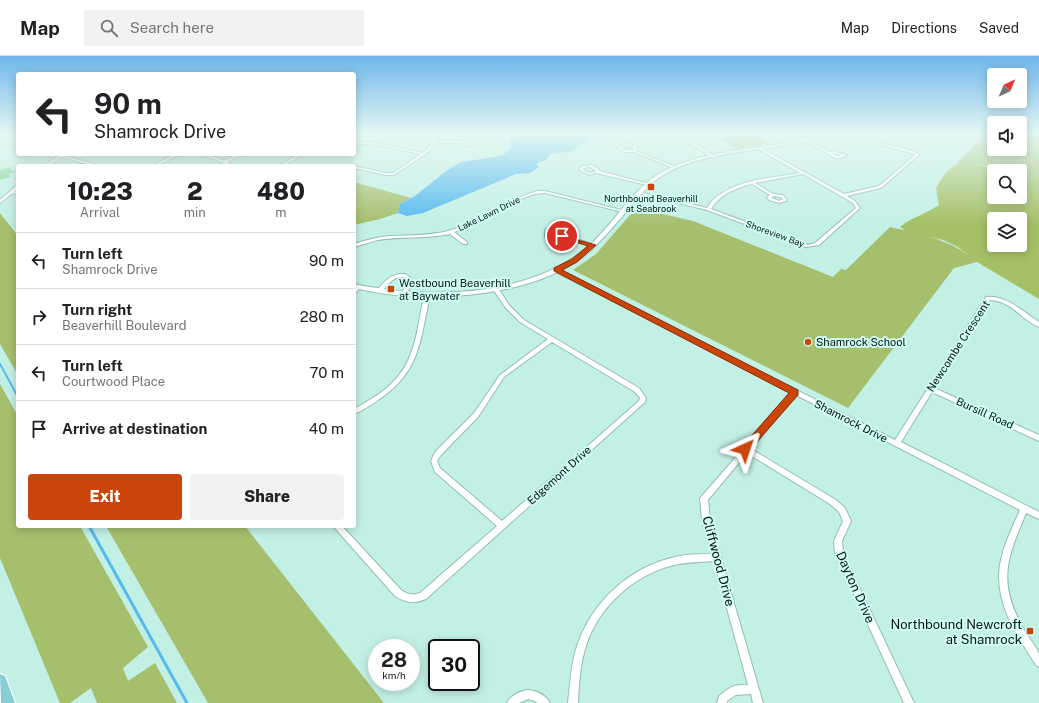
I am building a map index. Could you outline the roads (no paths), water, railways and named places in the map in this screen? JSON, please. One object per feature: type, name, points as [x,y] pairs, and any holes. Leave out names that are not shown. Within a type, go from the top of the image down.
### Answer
[{"type":"main road","points":[[0,680],[8,703]]},
{"type":"street","points":[[356,167],[386,174],[394,174],[411,163]]},
{"type":"street","points":[[664,163],[674,167]]},
{"type":"street","points":[[356,288],[405,294],[456,294],[496,288],[538,277],[575,260],[593,245],[647,184],[659,174],[674,167],[689,163]]},
{"type":"street","name":"Shoreview Bay","points":[[639,193],[708,209],[803,244],[813,246],[858,208],[854,202],[787,163]]},
{"type":"street","points":[[842,196],[880,187],[908,163]]},
{"type":"street","points":[[597,172],[647,184]]},
{"type":"street","points":[[708,209],[721,194],[753,183],[803,173]]},
{"type":"street","points":[[753,183],[772,195]]},
{"type":"street","points":[[0,202],[16,190]]},
{"type":"street","name":"Lake Lawn Drive","points":[[356,245],[379,238],[424,237],[451,232],[537,192],[545,192],[623,211]]},
{"type":"street","points":[[451,232],[465,243]]},
{"type":"street","points":[[562,236],[593,245]]},
{"type":"street","name":"Shamrock Drive","points":[[556,270],[1039,516]]},
{"type":"street","points":[[380,291],[390,279],[399,275],[404,275],[408,277],[409,281],[405,294]]},
{"type":"street","name":"Edgemont Drive","points":[[338,528],[398,594],[405,599],[413,600],[423,596],[642,402],[643,398],[637,390],[513,314],[496,288]]},
{"type":"street","points":[[356,411],[383,394],[397,382],[407,370],[413,357],[427,295]]},
{"type":"street","name":"Newcombe Crescent","points":[[896,444],[988,298],[995,297],[1002,300],[1039,325]]},
{"type":"street","points":[[502,526],[437,470],[434,461],[437,454],[476,415],[502,376],[552,339]]},
{"type":"street","name":"Bursill Road","points":[[931,389],[1039,438]]},
{"type":"street","name":"Cliffwood Drive","points":[[758,703],[706,520],[704,499],[795,392]]},
{"type":"street","name":"Dayton Drive","points":[[745,449],[842,510],[847,521],[838,541],[839,553],[909,703]]},
{"type":"street","points":[[1024,509],[1007,550],[1003,572],[1004,590],[1010,612],[1039,662]]},
{"type":"street","points":[[573,703],[575,673],[584,638],[602,607],[623,586],[646,571],[674,561],[716,557]]},
{"type":"street","points":[[722,703],[722,699],[734,690],[754,689]]},
{"type":"street","points":[[512,703],[522,695],[528,694],[535,695],[545,703]]},
{"type":"water","points":[[459,163],[538,163],[536,164],[539,167],[530,173],[516,174],[423,213],[407,216],[398,213],[400,204],[415,196],[446,171]]},
{"type":"waterway","points":[[0,364],[16,393]]},
{"type":"waterway","points":[[90,528],[187,703]]},
{"type":"place","name":"Northbound Beaverhill at Seabrook","points":[[651,187]]},
{"type":"place","name":"Westbound Beaverhill at Baywater","points":[[391,289]]},
{"type":"place","name":"Shamrock School","points":[[808,342]]},
{"type":"place","name":"Northbound Newcroft at Shamrock","points":[[1030,631]]}]
